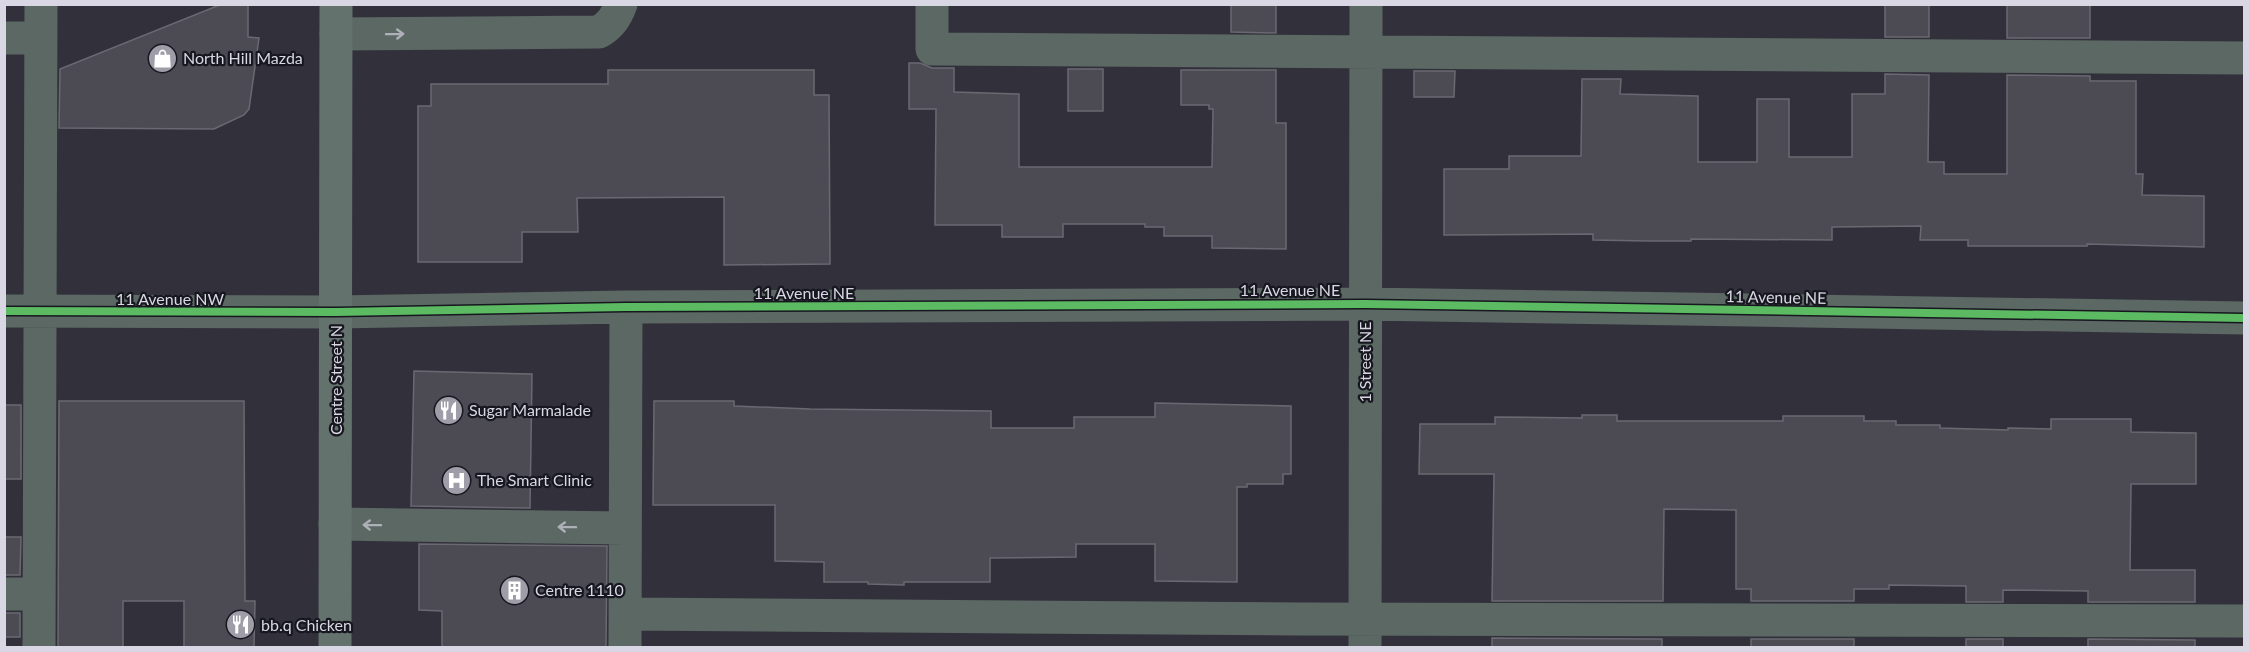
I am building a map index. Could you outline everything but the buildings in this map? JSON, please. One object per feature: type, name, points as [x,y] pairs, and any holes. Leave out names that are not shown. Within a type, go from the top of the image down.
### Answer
[{"type":"main road","name":"Centre Street N","points":[[335,648],[336,19]]},
{"type":"street","points":[[39,648],[41,4]]},
{"type":"street","points":[[336,19],[599,32],[608,26],[617,15],[621,4]]},
{"type":"street","points":[[932,4],[932,49],[2244,58]]},
{"type":"street","name":"1 Street NE","points":[[1365,633],[1366,4]]},
{"type":"street","points":[[4,38],[41,38]]},
{"type":"street","name":"11 Avenue NE","points":[[336,312],[626,307],[1365,304],[2244,318]]},
{"type":"street","points":[[626,307],[626,648]]},
{"type":"street","name":"11 Avenue NW","points":[[4,311],[336,312]]},
{"type":"street","points":[[335,524],[625,528]]},
{"type":"street","points":[[4,594],[39,594]]},
{"type":"street","points":[[626,614],[1365,633],[2244,621]]},
{"type":"cycle path","points":[[4,311],[336,312],[626,307],[1365,304],[2244,318]]},
{"type":"place","name":"North Hill Mazda","points":[[162,58]]},
{"type":"place","name":"Sugar Marmalade","points":[[448,410]]},
{"type":"place","name":"The Smart Clinic","points":[[456,480]]},
{"type":"place","name":"Centre 1110","points":[[514,590]]},
{"type":"place","name":"bb.q Chicken","points":[[240,625]]}]
